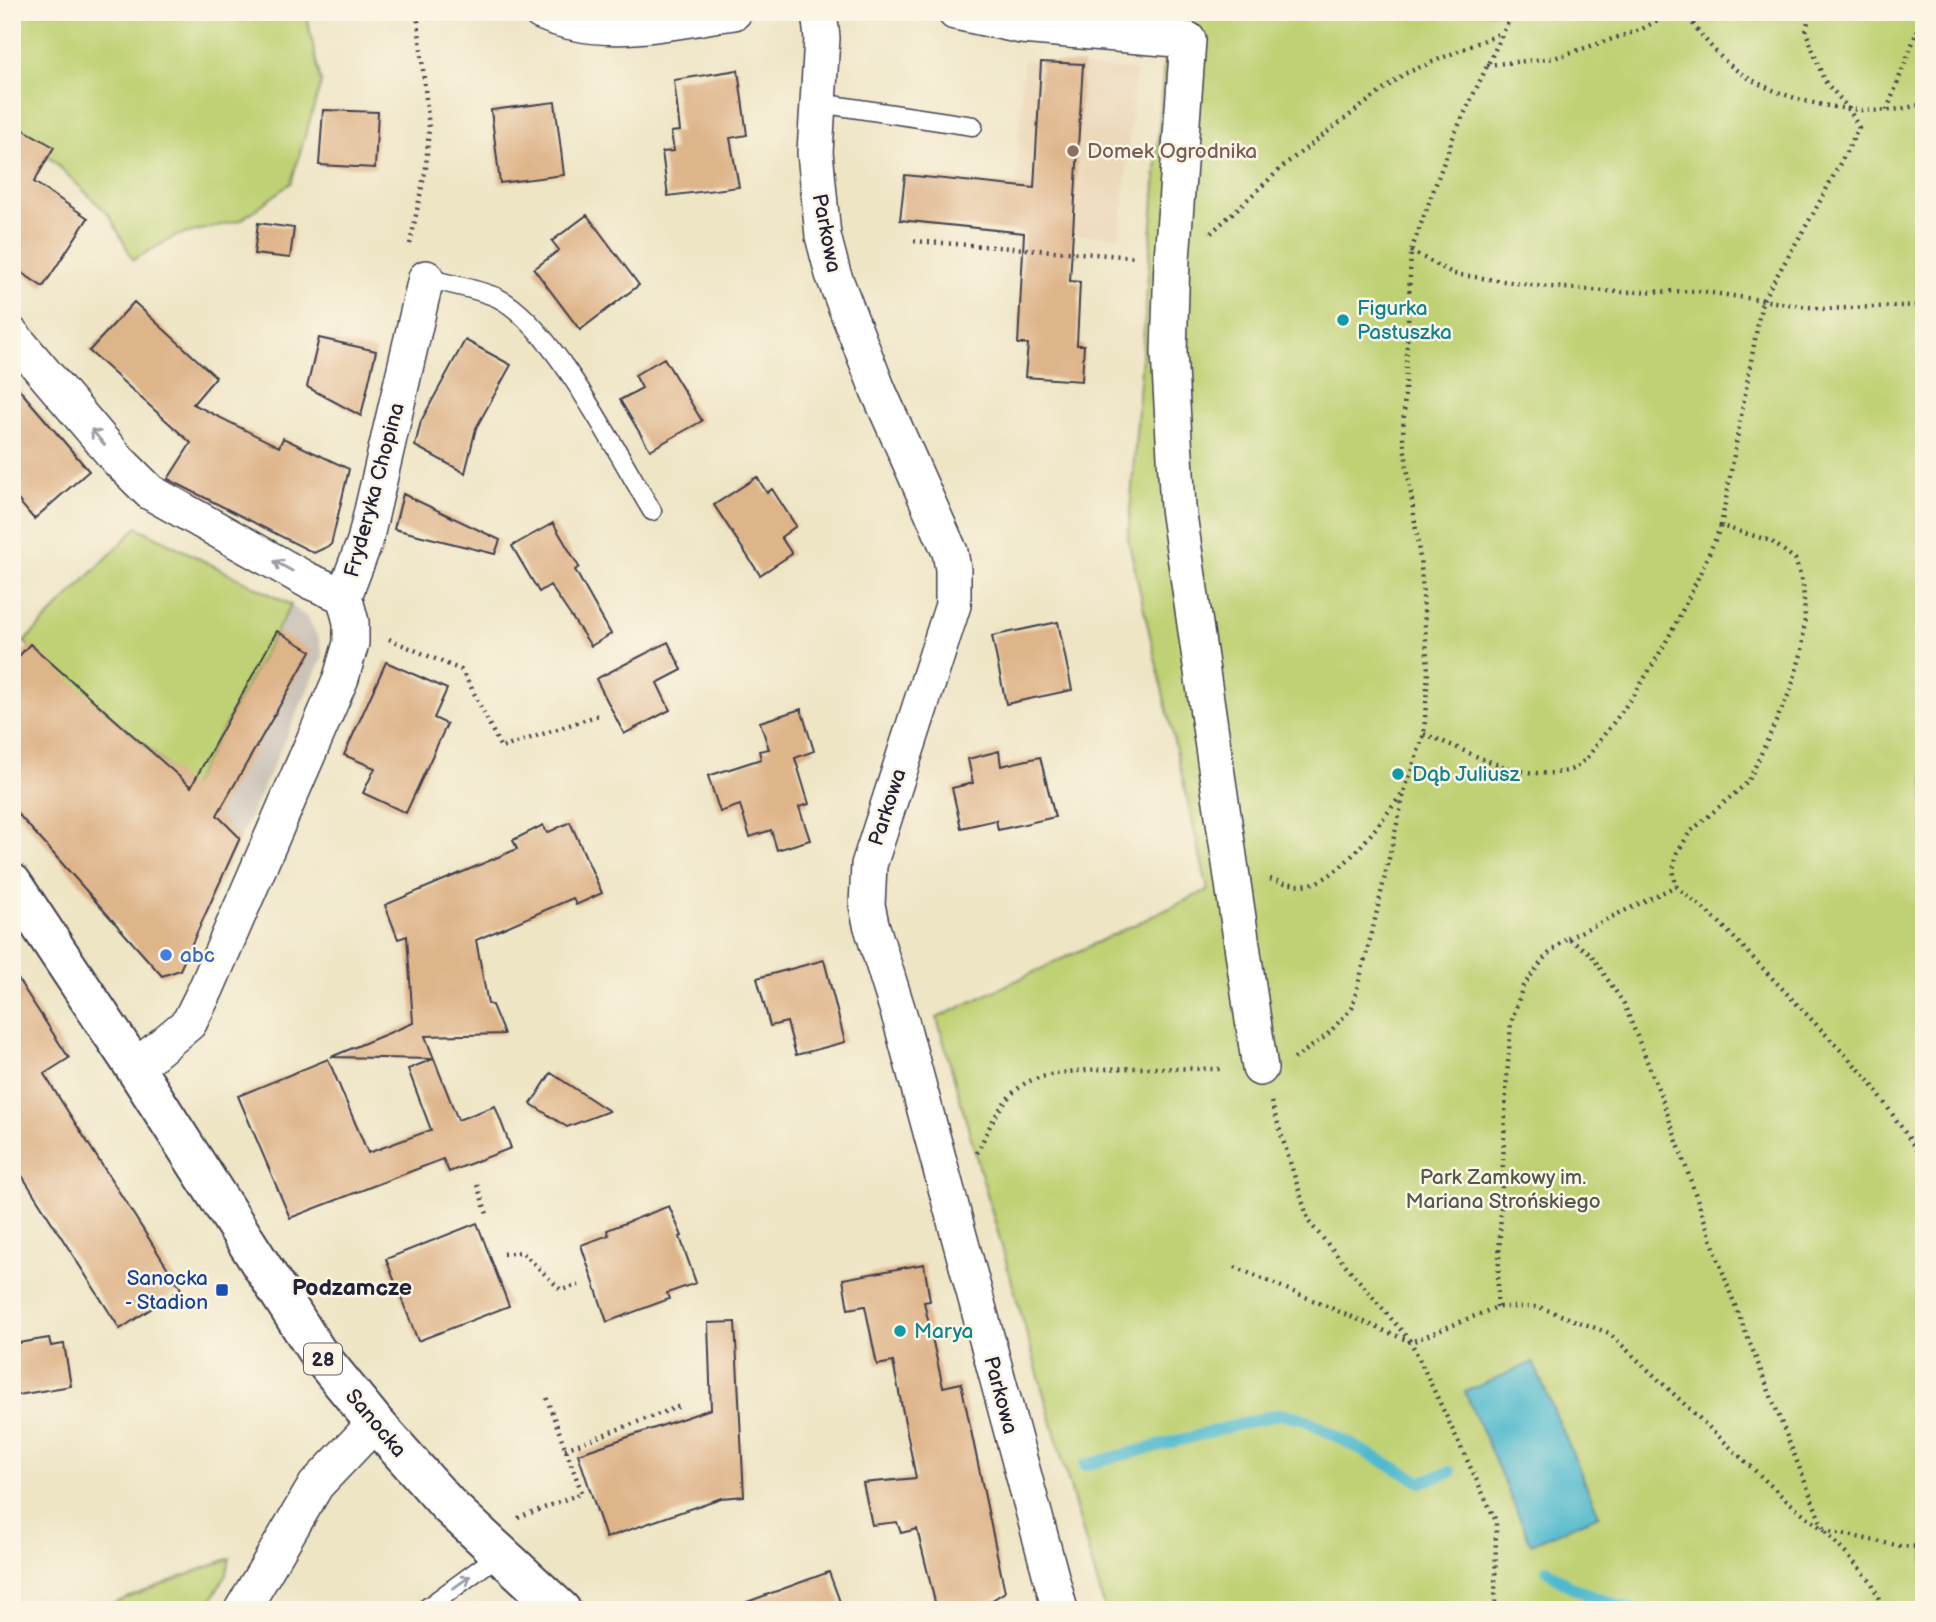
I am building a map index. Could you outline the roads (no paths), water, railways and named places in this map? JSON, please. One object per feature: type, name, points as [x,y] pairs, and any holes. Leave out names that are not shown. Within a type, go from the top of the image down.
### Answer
[{"type":"main road","name":"28","points":[[12,883],[135,1068]]},
{"type":"main road","name":"Sanocka","points":[[135,1068],[317,1352],[375,1423],[449,1506],[504,1538],[561,1610]]},
{"type":"street","points":[[541,12],[586,26],[611,28],[734,12]]},
{"type":"street","name":"Parkowa","points":[[819,12],[822,38],[814,152],[823,236],[833,274],[878,390],[950,552],[953,569],[953,605],[869,865],[866,888],[871,924],[901,1021],[1060,1610]]},
{"type":"street","points":[[955,12],[1021,26],[1188,40],[1168,352],[1178,508],[1260,1068]]},
{"type":"street","name":"Fryderyka Chopina","points":[[135,1068],[189,1023],[341,678],[351,643],[351,622],[344,596],[365,541],[426,278]]},
{"type":"street","points":[[12,335],[118,460],[150,492],[307,580],[344,596]]},
{"type":"street","points":[[242,1610],[316,1485],[375,1423]]},
{"type":"lane","points":[[819,103],[973,126]]},
{"type":"lane","name":"Fryderyka Chopina","points":[[426,278],[498,298],[525,316],[550,347],[594,414],[652,510]]},
{"type":"lane","points":[[424,1610],[504,1538]]},
{"type":"water","points":[[1533,1362],[1599,1515],[1531,1544],[1465,1392]]},
{"type":"waterway","points":[[1085,1465],[1279,1414],[1302,1418],[1421,1482],[1450,1472]]},
{"type":"waterway","points":[[1547,1570],[1578,1590],[1635,1610]]},
{"type":"place","name":"Domek Ogrodnika","points":[[1073,151]]},
{"type":"place","name":"Figurka Pastuszka","points":[[1343,320]]},
{"type":"place","name":"Dąb Juliusz","points":[[1398,774]]},
{"type":"place","name":"abc","points":[[166,955]]},
{"type":"place","name":"Sanocka - Stadion","points":[[222,1290]]},
{"type":"place","name":"Marya","points":[[900,1331]]},
{"type":"district","name":"Podzamcze","points":[[352,1287]]},
{"type":"park label","name":"Park Zamkowy im. Mariana Strońskiego","points":[[1503,1189]]}]
